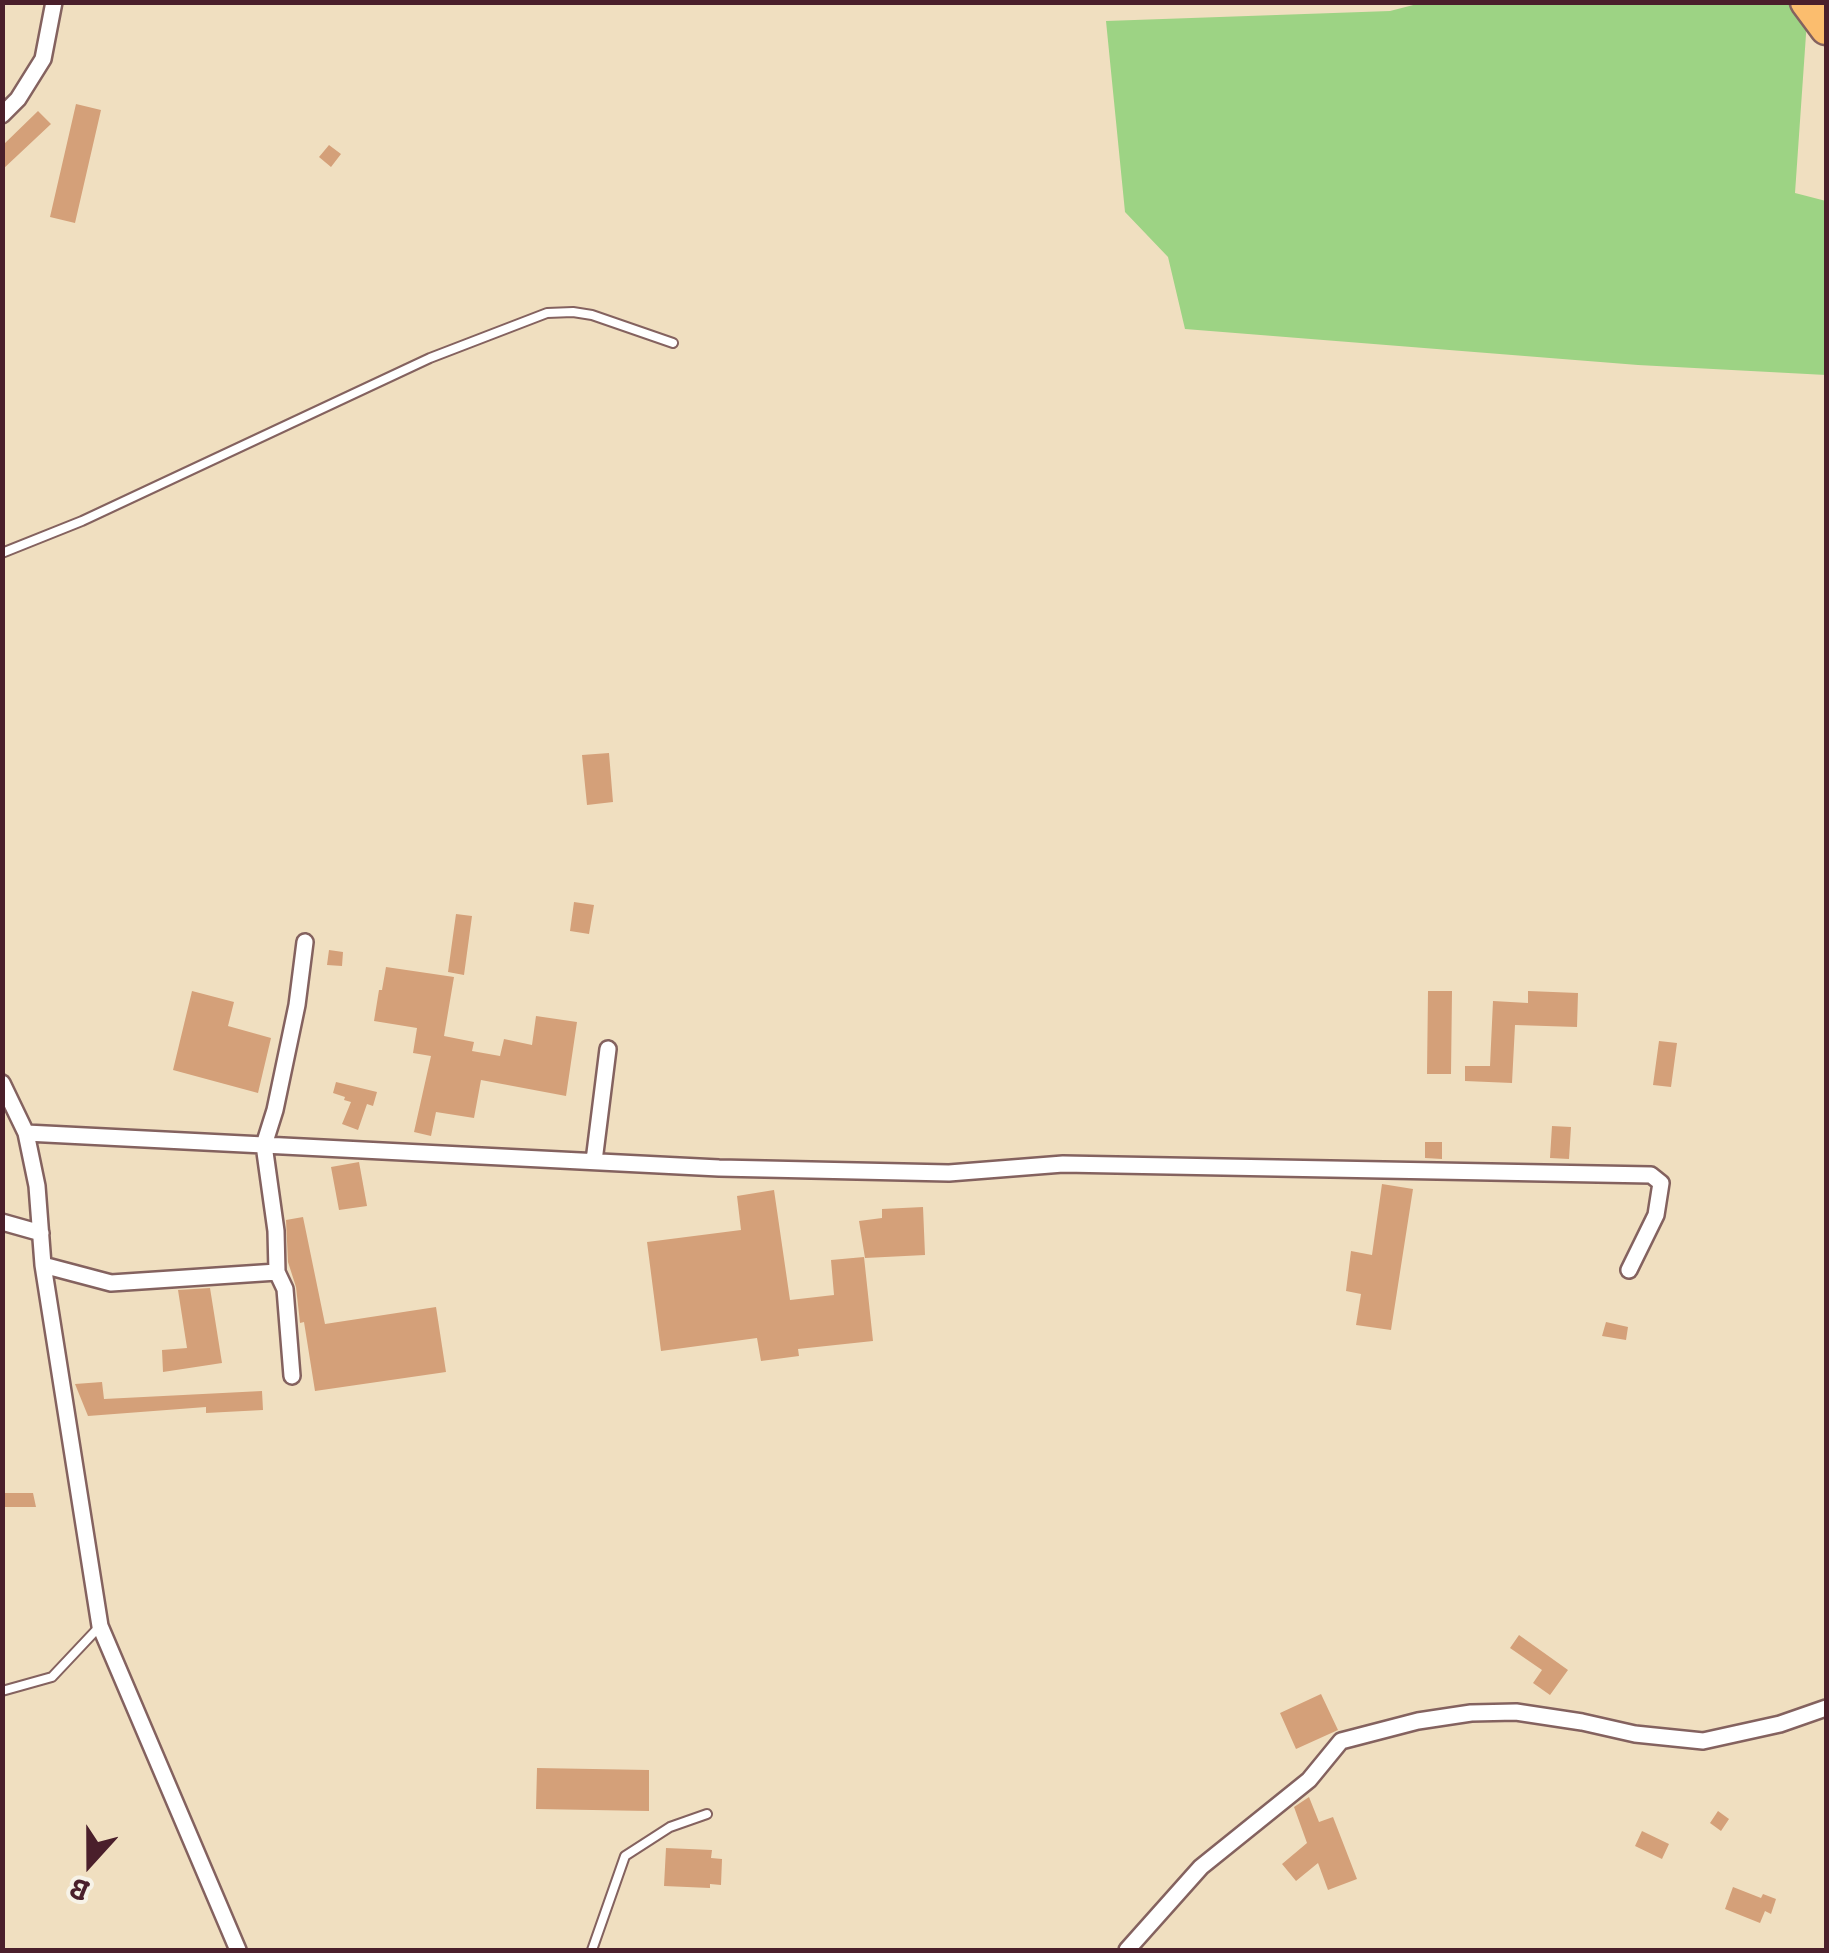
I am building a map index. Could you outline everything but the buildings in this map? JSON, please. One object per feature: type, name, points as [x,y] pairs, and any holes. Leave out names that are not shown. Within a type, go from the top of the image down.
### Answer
[{"type":"highway","points":[[1806,2],[1826,30]]},
{"type":"street","points":[[2,115],[18,99],[43,58],[54,2]]},
{"type":"street","points":[[292,1376],[264,1145],[294,1024],[305,942]]},
{"type":"street","points":[[594,1162],[608,1049]]},
{"type":"street","points":[[2,1083],[26,1132],[38,1186],[44,1265],[100,1626],[241,1950]]},
{"type":"street","points":[[26,1132],[719,1168],[949,1174],[1063,1164],[1651,1175],[1661,1183],[1656,1216],[1629,1270]]},
{"type":"street","points":[[2,1222],[41,1233]]},
{"type":"street","points":[[44,1265],[111,1283],[277,1272]]},
{"type":"street","points":[[1127,1950],[1201,1866],[1309,1780],[1342,1742],[1418,1721],[1471,1713],[1516,1712],[1636,1734],[1704,1741],[1780,1724],[1826,1708]]},
{"type":"lane","points":[[2,553],[82,521],[414,365],[547,313],[592,315],[673,343]]},
{"type":"lane","points":[[2,1691],[52,1678],[100,1626]]},
{"type":"lane","points":[[592,1950],[625,1856],[670,1827],[707,1814]]},
{"type":"green space","points":[[1425,2],[1793,3],[1807,20],[1795,193],[1826,201],[1826,375],[1638,365],[1185,329],[1168,257],[1125,212],[1106,21],[1390,11]]}]
